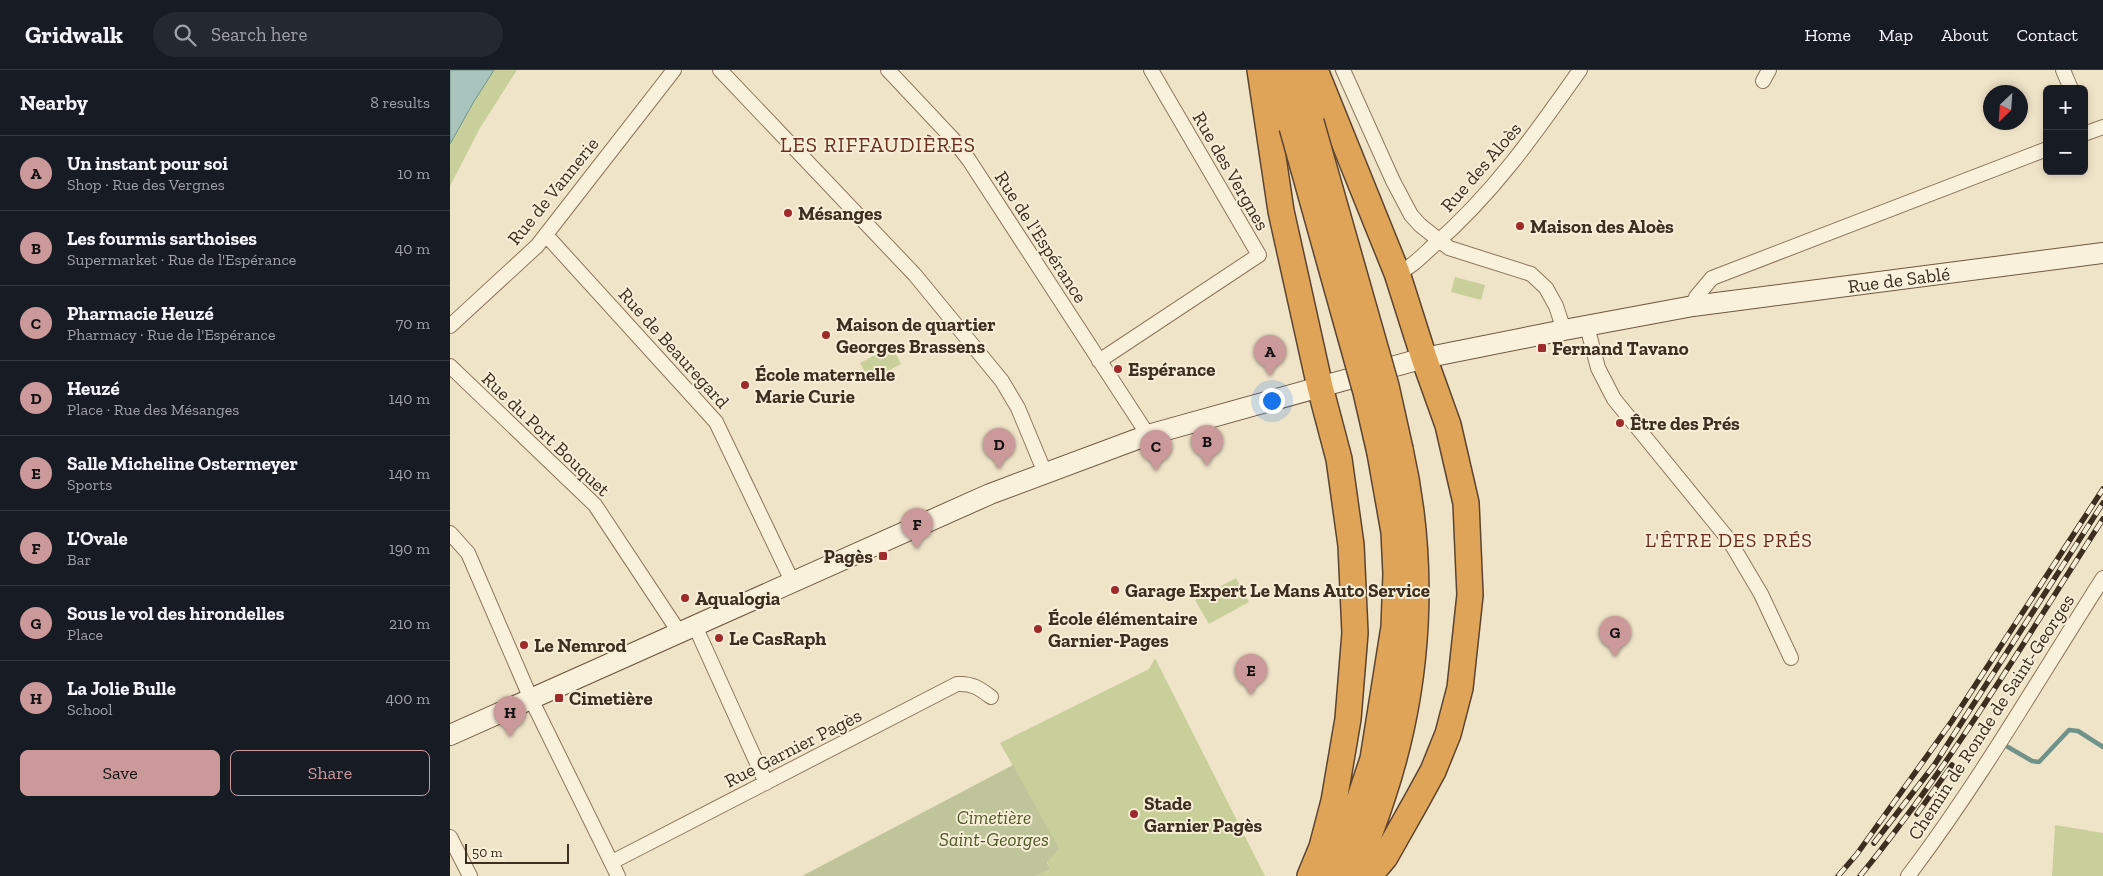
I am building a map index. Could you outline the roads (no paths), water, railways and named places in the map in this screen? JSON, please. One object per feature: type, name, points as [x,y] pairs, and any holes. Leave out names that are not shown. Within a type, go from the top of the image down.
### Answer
[{"type":"highway","points":[[1260,70],[1281,210],[1320,387],[1339,459],[1351,545],[1355,633],[1348,719],[1334,801],[1322,847],[1310,876]]},
{"type":"highway","points":[[1276,70],[1302,124]]},
{"type":"highway","points":[[1298,70],[1302,124],[1366,392],[1390,451],[1414,523],[1417,572],[1417,624],[1412,673],[1394,762],[1376,818],[1351,876]]},
{"type":"highway","points":[[1315,70],[1397,273],[1448,425],[1466,503],[1469,603],[1460,688],[1448,734],[1433,771],[1385,857],[1369,876]]},
{"type":"highway","points":[[1327,876],[1356,810],[1373,759],[1394,627],[1396,574],[1390,451]]},
{"type":"main road","name":"Rue de Sablé","points":[[450,735],[990,494],[1148,436],[1424,358],[1564,330],[1693,306],[2103,254]]},
{"type":"street","name":"Rue de Vannerie","points":[[450,326],[537,246],[674,70]]},
{"type":"street","points":[[720,70],[915,275],[1002,381],[1018,408],[1045,473]]},
{"type":"street","name":"Rue de l'Espérance","points":[[888,70],[952,138],[969,160],[1148,436]]},
{"type":"street","name":"Rue des Vergnes","points":[[1099,361],[1258,255],[1151,70]]},
{"type":"street","points":[[1343,70],[1393,181],[1412,214],[1439,241],[1449,248],[1531,274],[1546,288],[1556,306],[1564,330]]},
{"type":"street","name":"Rue des Aloès","points":[[1397,273],[1406,270],[1439,241],[1507,171],[1580,70]]},
{"type":"street","points":[[2063,70],[2069,85]]},
{"type":"street","points":[[2088,129],[2103,127]]},
{"type":"street","points":[[1693,306],[1696,297],[1712,278],[2043,151]]},
{"type":"street","name":"Rue de Beauregard","points":[[546,235],[716,422],[792,581]]},
{"type":"street","points":[[1587,326],[1598,368],[1614,399],[1729,540],[1761,594],[1791,658]]},
{"type":"street","name":"Rue du Port Bouquet","points":[[450,366],[595,505],[687,629],[766,783]]},
{"type":"street","points":[[450,534],[468,553],[531,698],[618,876]]},
{"type":"street","name":"Chemin de Ronde de Saint-Georges","points":[[1908,876],[1943,830],[1989,761],[2103,578]]},
{"type":"street","name":"Rue Garnier Pagès","points":[[612,862],[957,684],[967,683],[976,686],[991,697]]},
{"type":"street","points":[[450,837],[470,876]]},
{"type":"water","points":[[450,70],[494,70],[450,144]]},
{"type":"waterway","points":[[2008,747],[2032,761],[2039,762],[2069,730],[2078,731],[2103,747]]},
{"type":"railway","points":[[1838,876],[1857,854],[1952,721],[2103,489]]},
{"type":"railway","points":[[1874,843],[1935,764],[2103,503]]},
{"type":"railway","points":[[1860,876],[1893,834],[1956,746],[2103,519]]},
{"type":"railway","points":[[1917,814],[1952,765]]},
{"type":"place","name":"Mésanges","points":[[788,213]]},
{"type":"place","name":"Maison des Aloès","points":[[1520,226]]},
{"type":"place","name":"Maison de quartier Georges Brassens","points":[[826,335]]},
{"type":"place","name":"Fernand Tavano","points":[[1542,348]]},
{"type":"place","name":"Espérance","points":[[1118,369]]},
{"type":"place","name":"Un instant pour soi","points":[[1270,376]]},
{"type":"place","name":"École maternelle Marie Curie","points":[[745,385]]},
{"type":"place","name":"Être des Prés","points":[[1620,423]]},
{"type":"place","name":"Les fourmis sarthoises","points":[[1207,466]]},
{"type":"place","name":"Heuzé","points":[[999,469]]},
{"type":"place","name":"Pharmacie Heuzé","points":[[1156,471]]},
{"type":"place","name":"L'Ovale","points":[[917,549]]},
{"type":"place","name":"Pagès","points":[[883,556]]},
{"type":"place","name":"Garage Expert Le Mans Auto Service","points":[[1115,590]]},
{"type":"place","name":"Aqualogia","points":[[685,598]]},
{"type":"place","name":"École élémentaire Garnier-Pages","points":[[1038,629]]},
{"type":"place","name":"Le CasRaph","points":[[719,638]]},
{"type":"place","name":"Le Nemrod","points":[[524,645]]},
{"type":"place","name":"Sous le vol des hirondelles","points":[[1615,657]]},
{"type":"place","name":"Salle Micheline Ostermeyer","points":[[1251,695]]},
{"type":"place","name":"Cimetière","points":[[559,698]]},
{"type":"place","name":"La Jolie Bulle","points":[[510,737]]},
{"type":"place","name":"Stade Garnier Pagès","points":[[1134,814]]},
{"type":"district","name":"LES RIFFAUDIÈRES","points":[[878,144]]},
{"type":"district","name":"L'ÊTRE DES PRÉS","points":[[1729,540]]},
{"type":"park label","name":"Cimetière Saint-Georges","points":[[994,828]]}]
